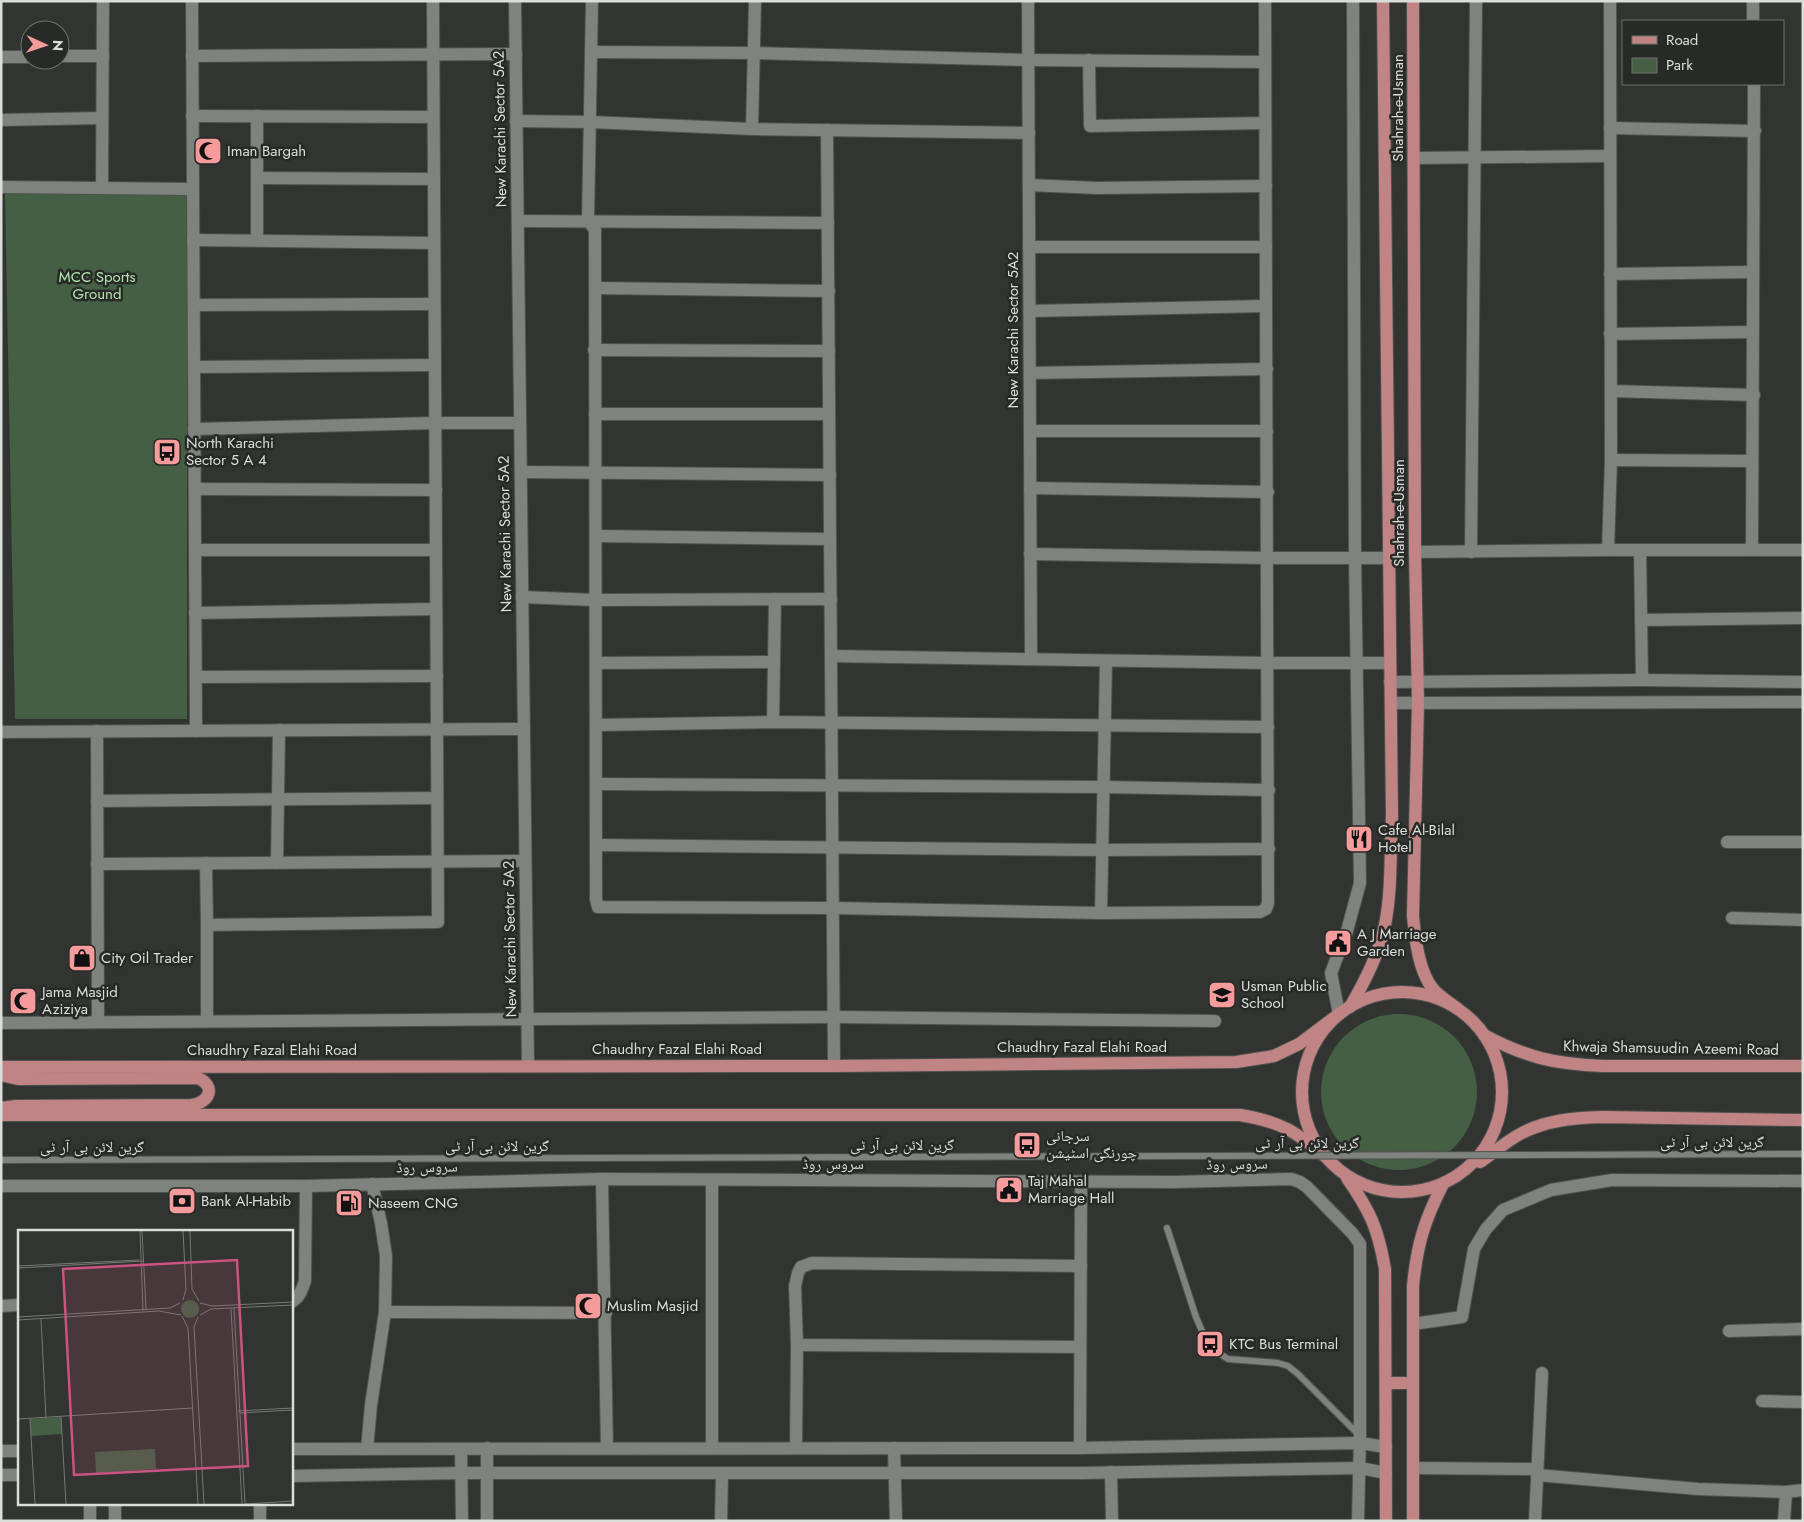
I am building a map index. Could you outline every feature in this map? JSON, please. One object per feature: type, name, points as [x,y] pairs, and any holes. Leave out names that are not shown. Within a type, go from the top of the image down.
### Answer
[{"type":"main road","name":"Shahrah-e-Usman","points":[[1345,1010],[1364,982],[1376,953],[1386,918],[1389,894],[1392,816],[1383,1]]},
{"type":"main road","name":"Shahrah-e-Usman","points":[[1413,1],[1415,552],[1418,703],[1413,916],[1416,942],[1423,970],[1434,990],[1458,1009]]},
{"type":"main road","points":[[1327,1158],[1312,1136],[1304,1110],[1302,1084],[1308,1057],[1321,1034],[1345,1010],[1376,995],[1404,992],[1432,997],[1458,1009],[1484,1035],[1496,1058],[1501,1082],[1501,1108],[1494,1132],[1481,1154],[1463,1172]]},
{"type":"main road","name":"Chaudhry Fazal Elahi Road","points":[[1,1067],[834,1066],[1236,1062],[1274,1056],[1299,1044],[1345,1010]]},
{"type":"main road","name":"Khwaja Shamsuudin Azeemi Road","points":[[1484,1035],[1524,1055],[1550,1062],[1572,1065],[1803,1066]]},
{"type":"main road","points":[[1,1075],[18,1079],[198,1078],[205,1082],[208,1090],[204,1101],[192,1104],[16,1106],[1,1108]]},
{"type":"main road","points":[[1,1115],[1240,1115],[1267,1119],[1290,1129],[1344,1174],[1361,1198],[1373,1220],[1380,1241],[1385,1269],[1386,1521]]},
{"type":"main road","points":[[1344,1174],[1367,1186],[1392,1192],[1418,1191],[1443,1184],[1482,1161],[1521,1133],[1546,1123],[1572,1118],[1803,1120]]},
{"type":"main road","points":[[1413,1521],[1413,1286],[1416,1257],[1423,1229],[1443,1184]]},
{"type":"main road","points":[[1386,1383],[1413,1383]]},
{"type":"street","points":[[102,188],[103,1]]},
{"type":"street","points":[[192,1],[196,731]]},
{"type":"street","points":[[207,925],[438,922],[433,1]]},
{"type":"street","name":"New Karachi Sector 5A2","points":[[515,1],[528,1066]]},
{"type":"street","points":[[592,1],[588,220],[595,230],[596,899],[598,907],[833,908],[1101,913],[1260,912],[1266,909],[1268,902],[1269,663],[1265,1]]},
{"type":"street","points":[[752,129],[755,1]]},
{"type":"street","name":"New Karachi Sector 5A2","points":[[1028,1],[1031,660]]},
{"type":"street","points":[[1345,1010],[1331,973],[1347,931],[1360,884],[1355,558],[1353,1]]},
{"type":"street","points":[[1471,552],[1476,1]]},
{"type":"street","points":[[1608,550],[1611,460],[1610,1]]},
{"type":"street","points":[[1753,1],[1753,20]]},
{"type":"street","points":[[591,52],[754,53],[1028,60],[1265,62]]},
{"type":"street","points":[[192,56],[516,54]]},
{"type":"street","points":[[70,56],[103,56]]},
{"type":"street","points":[[1,57],[20,57]]},
{"type":"street","points":[[1089,60],[1090,126],[1265,123]]},
{"type":"street","points":[[1609,74],[1622,75]]},
{"type":"street","points":[[1752,550],[1754,85]]},
{"type":"street","points":[[192,116],[433,117]]},
{"type":"street","points":[[257,116],[257,240]]},
{"type":"street","points":[[1,120],[102,118]]},
{"type":"street","points":[[516,120],[752,129],[1029,133]]},
{"type":"street","points":[[1610,128],[1755,131]]},
{"type":"street","points":[[827,130],[834,1066]]},
{"type":"street","points":[[1414,158],[1610,156]]},
{"type":"street","points":[[257,178],[434,179]]},
{"type":"street","points":[[1029,185],[1097,188],[1266,186]]},
{"type":"street","points":[[1,187],[193,189]]},
{"type":"street","points":[[518,221],[828,223]]},
{"type":"street","points":[[193,240],[434,243]]},
{"type":"street","points":[[1029,247],[1266,246]]},
{"type":"street","points":[[1610,274],[1752,272]]},
{"type":"street","points":[[595,288],[828,291]]},
{"type":"street","points":[[194,305],[434,304]]},
{"type":"street","points":[[1030,311],[1266,306]]},
{"type":"street","points":[[1610,334],[1752,332]]},
{"type":"street","points":[[594,350],[829,351]]},
{"type":"street","points":[[194,367],[435,365]]},
{"type":"street","points":[[1030,374],[1267,369]]},
{"type":"street","points":[[1611,390],[1754,395]]},
{"type":"street","points":[[595,414],[829,414]]},
{"type":"street","points":[[194,429],[435,423],[520,424]]},
{"type":"street","points":[[1030,431],[1267,432]]},
{"type":"street","points":[[1611,460],[1751,461]]},
{"type":"street","points":[[521,472],[596,474],[830,474]]},
{"type":"street","points":[[1030,488],[1268,492]]},
{"type":"street","points":[[195,490],[436,490]]},
{"type":"street","points":[[596,536],[830,539]]},
{"type":"street","points":[[195,550],[436,550]]},
{"type":"street","points":[[1640,550],[1642,680]]},
{"type":"street","points":[[1415,552],[1803,550]]},
{"type":"street","points":[[1030,554],[1389,558]]},
{"type":"street","points":[[522,597],[595,600],[830,599]]},
{"type":"street","points":[[773,722],[775,599]]},
{"type":"street","points":[[195,613],[436,609]]},
{"type":"street","points":[[1640,620],[1803,618]]},
{"type":"street","points":[[831,656],[1106,661],[1389,663]]},
{"type":"street","points":[[1101,913],[1106,661]]},
{"type":"street","points":[[596,663],[774,662]]},
{"type":"street","points":[[196,677],[437,676]]},
{"type":"street","points":[[1390,682],[1642,680],[1803,682]]},
{"type":"street","points":[[1391,703],[1803,702]]},
{"type":"street","points":[[597,725],[831,722],[1268,727]]},
{"type":"street","points":[[1,732],[524,729]]},
{"type":"street","points":[[277,862],[279,730]]},
{"type":"street","points":[[97,731],[98,1021]]},
{"type":"street","points":[[596,784],[1103,787],[1269,790]]},
{"type":"street","points":[[97,802],[437,798]]},
{"type":"street","points":[[1727,842],[1803,842]]},
{"type":"street","points":[[596,845],[1102,850],[1269,849]]},
{"type":"street","points":[[98,864],[526,861]]},
{"type":"street","points":[[206,863],[207,1021]]},
{"type":"street","points":[[1732,918],[1803,920]]},
{"type":"street","points":[[1,1022],[834,1017],[1215,1020]]},
{"type":"street","points":[[602,1179],[606,1313],[607,1448]]},
{"type":"street","name":"سروس روڈ","points":[[1,1186],[306,1186],[602,1179],[1081,1182],[1291,1179],[1307,1187],[1353,1234],[1360,1244],[1360,1468],[1358,1521]]},
{"type":"street","points":[[712,1180],[712,1448]]},
{"type":"street","points":[[1413,1324],[1462,1317],[1474,1249],[1486,1229],[1503,1210],[1551,1190],[1612,1180],[1803,1181]]},
{"type":"street","points":[[1080,1448],[1081,1182]]},
{"type":"street","points":[[367,1449],[371,1405],[385,1312],[386,1256],[382,1223],[372,1184]]},
{"type":"street","points":[[292,1302],[301,1293],[305,1281],[306,1186]]},
{"type":"street","points":[[796,1448],[797,1345],[795,1286],[801,1268],[812,1263],[1081,1266]]},
{"type":"street","points":[[1,1306],[18,1305]]},
{"type":"street","points":[[385,1312],[606,1313]]},
{"type":"street","points":[[1729,1331],[1803,1330]]},
{"type":"street","points":[[797,1345],[1080,1347]]},
{"type":"street","points":[[1535,1521],[1542,1373]]},
{"type":"street","points":[[1762,1401],[1803,1402]]},
{"type":"street","points":[[292,1449],[1080,1448],[1360,1440],[1386,1447]]},
{"type":"street","points":[[487,1448],[487,1521]]},
{"type":"street","points":[[894,1448],[896,1521]]},
{"type":"street","points":[[461,1449],[462,1521]]},
{"type":"street","points":[[1,1451],[18,1451]]},
{"type":"street","points":[[292,1476],[462,1473],[894,1474],[1360,1468],[1386,1473]]},
{"type":"street","points":[[1413,1468],[1537,1472],[1698,1489],[1786,1492],[1803,1490]]},
{"type":"street","points":[[1111,1472],[1112,1521]]},
{"type":"street","points":[[722,1474],[722,1521]]},
{"type":"street","points":[[1,1475],[18,1475]]},
{"type":"street","points":[[1784,1521],[1786,1492]]},
{"type":"street","points":[[90,1504],[90,1521]]},
{"type":"street","points":[[115,1504],[115,1521]]},
{"type":"street","points":[[260,1504],[260,1521]]},
{"type":"lane","name":"گرین لائن بی آر ٹی","points":[[1,1160],[1803,1154]]},
{"type":"lane","points":[[1167,1228],[1196,1317],[1205,1338],[1217,1352],[1228,1359],[1278,1363],[1288,1366],[1298,1374],[1360,1440]]},
{"type":"green space","name":"MCC Sports Ground","points":[[5,194],[187,194],[187,719],[15,719]]},
{"type":"green space","points":[[1399,1014],[1429,1020],[1442,1027],[1454,1037],[1464,1049],[1471,1062],[1477,1092],[1471,1122],[1464,1135],[1454,1147],[1442,1157],[1429,1164],[1399,1170],[1369,1164],[1356,1157],[1344,1147],[1334,1135],[1327,1122],[1321,1092],[1327,1062],[1334,1049],[1344,1037],[1356,1027],[1369,1020]]},
{"type":"place","name":"Iman Bargah","points":[[208,151]]},
{"type":"place","name":"North Karachi Sector 5 A 4","points":[[167,452]]},
{"type":"place","name":"Cafe Al-Bilal Hotel","points":[[1359,839]]},
{"type":"place","name":"A J Marriage Garden","points":[[1338,943]]},
{"type":"place","name":"City Oil Trader","points":[[82,958]]},
{"type":"place","name":"Usman Public School","points":[[1222,995]]},
{"type":"place","name":"Jama Masjid Aziziya","points":[[23,1001]]},
{"type":"place","name":"سرجانی چورنگی اسٹیشن","points":[[1027,1145]]},
{"type":"place","name":"Taj Mahal Marriage Hall","points":[[1009,1190]]},
{"type":"place","name":"Bank Al-Habib","points":[[182,1201]]},
{"type":"place","name":"Naseem CNG","points":[[349,1203]]},
{"type":"place","name":"Muslim Masjid","points":[[588,1306]]},
{"type":"place","name":"KTC Bus Terminal","points":[[1210,1344]]}]
